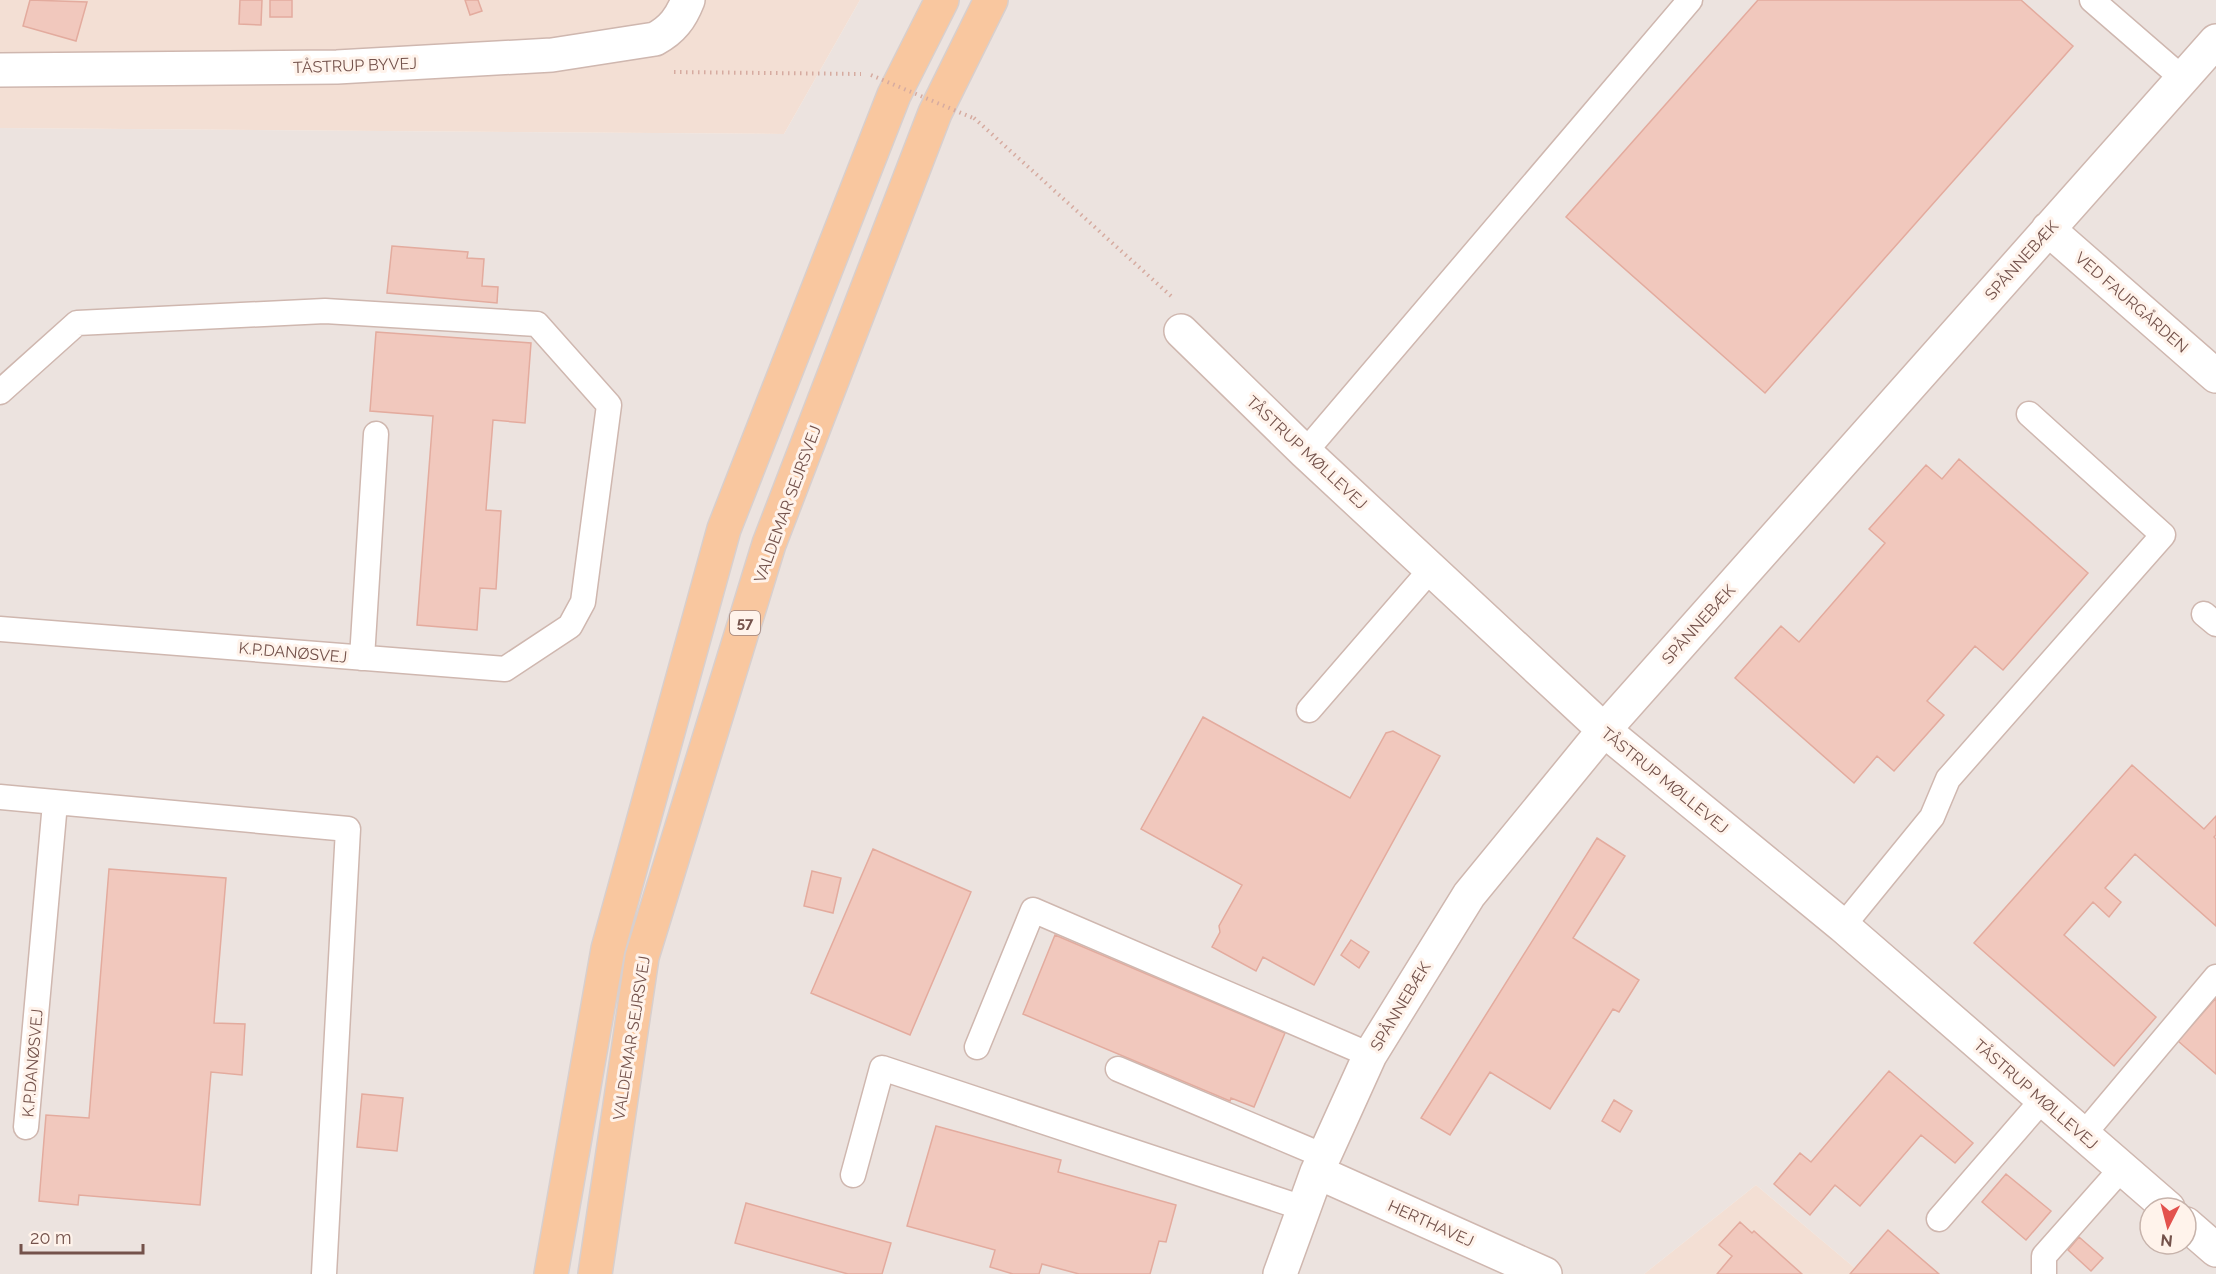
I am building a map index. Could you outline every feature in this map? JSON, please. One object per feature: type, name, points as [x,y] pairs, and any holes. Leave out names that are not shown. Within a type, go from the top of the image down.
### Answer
[{"type":"main road","points":[[551,1274],[608,949],[724,529],[894,95],[942,0]]},
{"type":"main road","name":"VALDEMAR SEJRSVEJ","points":[[595,1274],[642,957],[769,544],[935,113],[991,0]]},
{"type":"street","name":"TÅSTRUP BYVEJ","points":[[0,70],[337,67],[552,55],[656,39],[677,23],[688,0]]},
{"type":"street","name":"SPÅNNEBÆK","points":[[1280,1274],[1321,1164],[1370,1055],[1469,895],[1604,730],[2048,229],[2203,63]]},
{"type":"street","name":"VED FAURGÅRDEN","points":[[2048,229],[2216,376]]},
{"type":"street","name":"TÅSTRUP MØLLEVEJ","points":[[1181,331],[1305,452],[1604,730],[1843,926],[2154,1196]]},
{"type":"street","name":"HERTHAVEJ","points":[[1321,1164],[1545,1274]]},
{"type":"street","points":[[2198,1234],[2216,1250]]},
{"type":"lane","points":[[1305,452],[1690,0]]},
{"type":"lane","points":[[2092,0],[2203,63]]},
{"type":"lane","points":[[0,392],[77,323],[325,311],[537,324],[609,405],[583,602],[570,626],[505,669],[362,658]]},
{"type":"lane","points":[[1843,926],[1932,817],[1948,779],[2163,535],[2029,414]]},
{"type":"lane","name":"K.P.DANØSVEJ","points":[[0,629],[362,658],[376,434]]},
{"type":"lane","points":[[1309,710],[1432,568]]},
{"type":"lane","points":[[0,797],[348,829],[324,1274]]},
{"type":"lane","name":"K.P.DANØSVEJ","points":[[26,1127],[55,803]]},
{"type":"lane","points":[[977,1047],[1033,910],[1370,1055]]},
{"type":"lane","points":[[2083,1135],[2216,977]]},
{"type":"lane","points":[[853,1175],[882,1068],[1303,1208]]},
{"type":"lane","points":[[1118,1069],[1321,1164]]},
{"type":"lane","points":[[1939,1220],[2043,1099]]},
{"type":"lane","points":[[2044,1274],[2044,1256],[2122,1168]]},
{"type":"path","points":[[671,72],[871,75],[973,118],[1172,297],[1181,331]]},
{"type":"shaded area","points":[[0,0],[860,0],[784,134],[0,128]]},
{"type":"shaded area","points":[[860,0],[2216,0],[2216,1274],[1862,1274],[1756,1185],[1644,1274],[0,1274],[0,128],[784,134]]},
{"type":"shaded area","points":[[1756,1185],[1862,1274],[1644,1274]]},
{"type":"building","points":[[30,0],[87,2],[76,41],[23,26]]},
{"type":"building","points":[[240,0],[262,0],[261,25],[239,24]]},
{"type":"building","points":[[270,0],[292,0],[292,17],[270,17]]},
{"type":"building","points":[[465,0],[478,0],[482,11],[470,15]]},
{"type":"building","points":[[1758,0],[2021,0],[2073,46],[1765,393],[1566,217]]},
{"type":"building","points":[[392,246],[468,252],[467,258],[484,259],[482,286],[498,287],[497,303],[387,293]]},
{"type":"building","points":[[376,332],[531,343],[525,423],[493,420],[486,510],[501,511],[496,589],[480,588],[477,630],[417,625],[433,416],[370,411]]},
{"type":"building","points":[[1959,459],[2088,573],[2003,670],[1975,646],[1927,701],[1944,715],[1894,771],[1877,756],[1854,783],[1735,678],[1781,626],[1799,642],[1885,543],[1869,529],[1926,465],[1942,479]]},
{"type":"building","points":[[1203,717],[1350,798],[1386,733],[1393,731],[1440,756],[1314,985],[1263,957],[1256,971],[1212,947],[1220,932],[1219,926],[1242,885],[1141,829]]},
{"type":"building","points":[[2132,765],[2204,829],[2216,816],[2216,835],[2214,837],[2216,839],[2216,926],[2135,854],[2105,888],[2121,902],[2109,917],[2093,902],[2064,935],[2156,1017],[2114,1066],[1974,943]]},
{"type":"building","points":[[1597,838],[1625,856],[1573,938],[1639,980],[1619,1012],[1613,1009],[1550,1109],[1490,1072],[1450,1135],[1421,1118]]},
{"type":"building","points":[[873,849],[971,892],[910,1035],[811,993]]},
{"type":"building","points":[[109,869],[226,878],[214,1023],[245,1024],[242,1075],[211,1072],[200,1205],[79,1195],[78,1205],[39,1201],[46,1115],[89,1118]]},
{"type":"building","points":[[812,871],[841,878],[833,913],[804,906]]},
{"type":"building","points":[[1055,935],[1285,1033],[1254,1107],[1231,1098],[1230,1101],[1023,1014]]},
{"type":"building","points":[[1351,940],[1369,952],[1359,968],[1341,955]]},
{"type":"building","points":[[2216,998],[2216,1074],[2178,1041]]},
{"type":"building","points":[[1889,1071],[1973,1143],[1955,1163],[1921,1135],[1860,1206],[1835,1185],[1810,1215],[1774,1184],[1800,1153],[1811,1162]]},
{"type":"building","points":[[362,1094],[403,1098],[397,1151],[357,1147]]},
{"type":"building","points":[[1614,1100],[1632,1111],[1620,1132],[1602,1121]]},
{"type":"building","points":[[936,1126],[1061,1160],[1058,1172],[1176,1205],[1166,1242],[1159,1241],[1150,1274],[1079,1274],[1042,1264],[1039,1274],[1013,1274],[990,1267],[995,1250],[907,1226]]},
{"type":"building","points":[[2006,1174],[2051,1211],[2026,1240],[1982,1202]]},
{"type":"building","points":[[746,1203],[891,1243],[882,1274],[848,1274],[735,1243]]},
{"type":"building","points":[[1740,1222],[1752,1233],[1754,1231],[1802,1274],[1717,1274],[1732,1256],[1719,1245]]},
{"type":"building","points":[[1888,1230],[1939,1274],[1850,1274]]},
{"type":"building","points":[[2079,1237],[2103,1258],[2091,1271],[2068,1250]]}]
